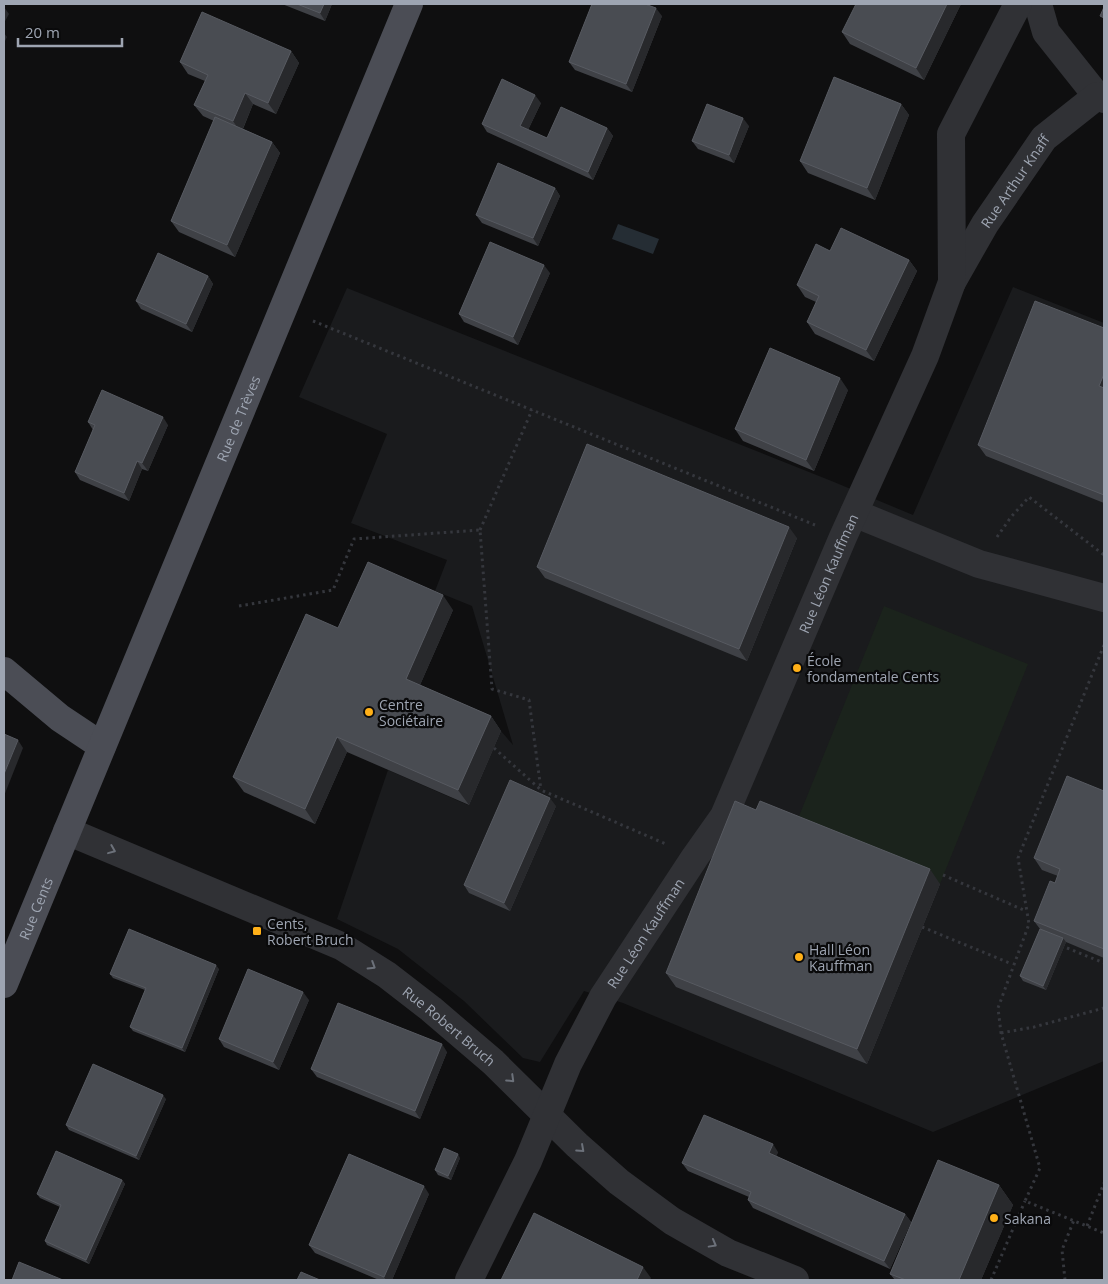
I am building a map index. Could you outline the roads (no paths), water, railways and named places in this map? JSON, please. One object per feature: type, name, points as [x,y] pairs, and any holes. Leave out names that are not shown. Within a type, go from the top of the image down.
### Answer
[{"type":"main road","name":"Rue de Trèves","points":[[66,832],[409,4]]},
{"type":"main road","points":[[4,671],[60,718],[102,746]]},
{"type":"main road","name":"Rue Cents","points":[[4,984],[66,832]]},
{"type":"street","name":"Rue Léon Kauffman","points":[[468,1280],[528,1161],[568,1064],[603,997],[724,816],[843,537],[925,356],[952,282],[951,134],[1018,4]]},
{"type":"street","name":"Rue Arthur Knaff","points":[[952,282],[985,224],[1044,138],[1101,98],[1046,32],[1038,4]]},
{"type":"street","points":[[854,512],[979,564],[1104,598]]},
{"type":"street","name":"Rue Robert Bruch","points":[[66,832],[341,946],[387,975],[431,1009],[493,1062],[577,1146],[619,1182],[672,1221],[728,1253],[795,1280]]},
{"type":"place","name":"École fondamentale Cents","points":[[797,668]]},
{"type":"place","name":"Centre Sociétaire","points":[[369,712]]},
{"type":"place","name":"Cents, Robert Bruch","points":[[257,931]]},
{"type":"place","name":"Hall Léon Kauffman","points":[[799,957]]},
{"type":"place","name":"Sakana","points":[[994,1218]]}]
